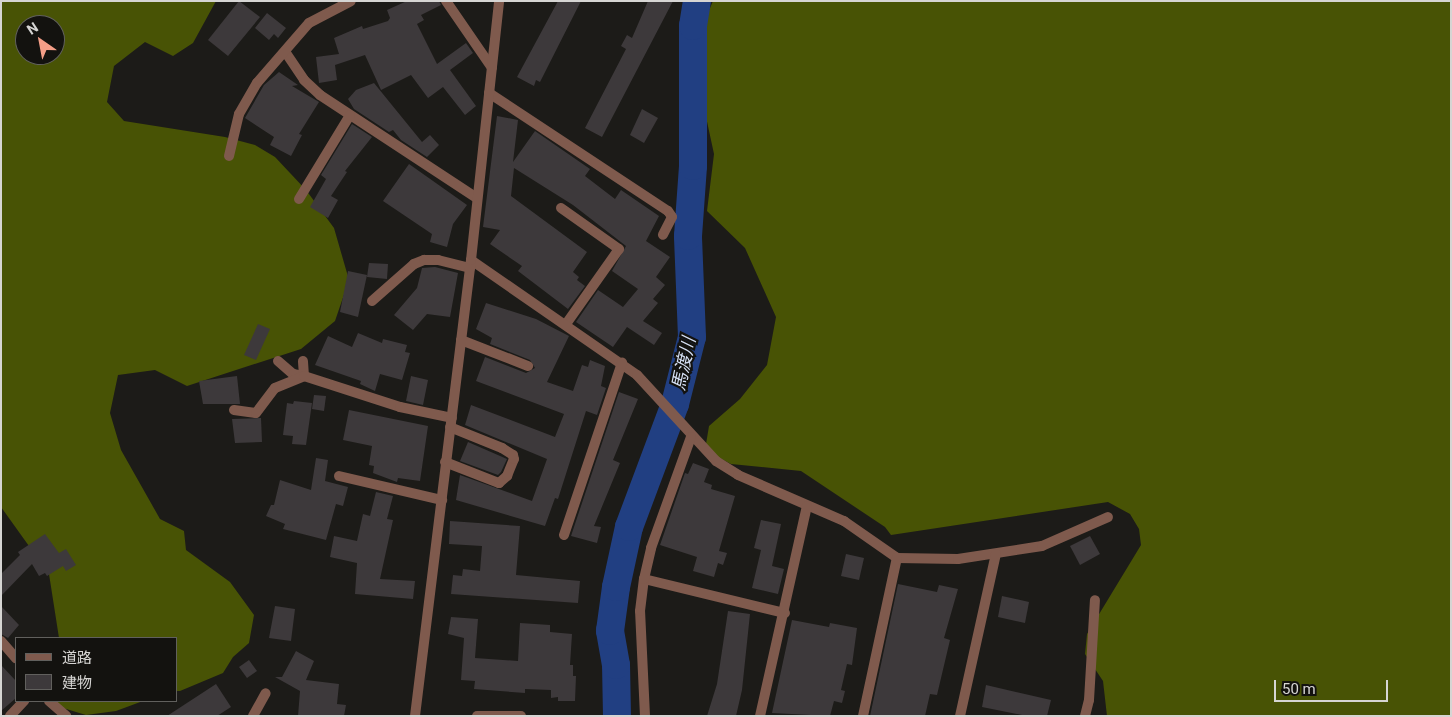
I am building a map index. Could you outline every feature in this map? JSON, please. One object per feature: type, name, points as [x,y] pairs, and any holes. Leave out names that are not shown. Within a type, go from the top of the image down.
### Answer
[{"type":"street","points":[[229,156],[236,125],[245,101],[257,83],[286,53],[310,23],[351,1]]},
{"type":"street","points":[[446,1],[462,20],[492,69]]},
{"type":"street","points":[[415,716],[471,264],[499,1]]},
{"type":"street","points":[[286,53],[312,88],[477,198]]},
{"type":"street","points":[[489,93],[668,211],[672,217],[664,235]]},
{"type":"street","points":[[299,199],[350,115]]},
{"type":"street","points":[[561,208],[619,249],[566,324]]},
{"type":"street","points":[[372,301],[414,264],[424,260],[471,264],[566,324],[637,375],[691,437],[716,461],[738,475],[844,521],[897,558],[958,559],[1042,546],[1108,517]]},
{"type":"street","points":[[461,340],[528,366]]},
{"type":"street","points":[[278,361],[293,374],[451,422],[514,455],[507,476],[499,483],[445,462]]},
{"type":"street","points":[[303,361],[304,376]]},
{"type":"street","points":[[564,535],[622,363]]},
{"type":"street","points":[[234,410],[256,413],[275,388],[304,376]]},
{"type":"street","points":[[645,716],[640,611],[644,580],[652,548],[691,437]]},
{"type":"street","points":[[339,476],[442,500]]},
{"type":"street","points":[[760,716],[785,613],[807,506]]},
{"type":"street","points":[[960,716],[996,554]]},
{"type":"street","points":[[863,716],[897,558]]},
{"type":"street","points":[[644,580],[785,613]]},
{"type":"street","points":[[1085,716],[1089,700],[1095,600]]},
{"type":"street","points":[[1,641],[15,657]]},
{"type":"street","points":[[253,716],[266,693]]},
{"type":"street","points":[[10,716],[23,702]]},
{"type":"street","points":[[50,702],[66,716]]},
{"type":"street","points":[[477,716],[521,716]]},
{"type":"green space","points":[[1,1],[216,1],[193,43],[173,56],[145,42],[114,66],[107,102],[124,121],[225,137],[255,145],[275,157],[306,190],[334,228],[349,280],[335,321],[301,349],[187,386],[155,370],[118,375],[110,413],[121,450],[160,519],[184,531],[186,550],[230,582],[254,615],[249,643],[233,657],[223,673],[178,691],[178,637],[59,637],[49,574],[1,507]]},
{"type":"green space","points":[[713,1],[1451,1],[1451,716],[1107,716],[1103,681],[1085,654],[1087,634],[1141,545],[1139,529],[1130,514],[1108,502],[891,535],[885,527],[801,471],[731,464],[705,450],[709,426],[740,399],[767,365],[776,317],[745,248],[707,211],[714,154],[703,103],[701,29]]},
{"type":"green space","points":[[52,702],[140,702],[116,711],[86,715],[53,705]]},
{"type":"building","points":[[239,1],[260,17],[228,56],[208,40]]},
{"type":"building","points":[[407,1],[439,1],[441,5],[421,15],[424,20],[417,24],[437,64],[466,43],[473,53],[450,70],[476,106],[465,115],[443,87],[428,98],[411,75],[381,90],[365,55],[335,65],[337,80],[319,83],[316,57],[339,54],[334,38],[362,26],[363,29],[388,21],[390,18],[387,10]]},
{"type":"building","points":[[558,1],[581,1],[540,82],[536,80],[534,86],[517,77]]},
{"type":"building","points":[[648,1],[673,1],[602,137],[585,128],[626,49],[621,46],[627,35],[632,38]]},
{"type":"building","points":[[267,13],[286,28],[278,38],[274,34],[269,40],[255,28]]},
{"type":"building","points":[[279,72],[298,85],[292,86],[319,102],[299,134],[302,135],[291,156],[270,145],[274,137],[245,118],[264,85]]},
{"type":"building","points":[[374,83],[422,142],[430,135],[439,145],[427,157],[401,140],[393,130],[389,132],[354,109],[348,99],[356,90]]},
{"type":"building","points":[[642,109],[658,118],[644,143],[630,135]]},
{"type":"building","points":[[497,116],[518,120],[513,162],[535,131],[590,169],[585,176],[615,199],[621,190],[659,216],[646,241],[670,257],[656,277],[665,285],[653,299],[658,303],[643,321],[662,333],[654,345],[627,327],[613,347],[576,322],[598,290],[623,307],[638,289],[612,271],[626,246],[573,205],[514,168],[511,196],[587,252],[573,272],[579,277],[577,280],[585,286],[568,309],[518,271],[522,266],[490,244],[500,230],[483,227]]},
{"type":"building","points":[[352,124],[372,137],[345,171],[347,172],[331,196],[338,200],[328,218],[310,207],[326,179],[321,175]]},
{"type":"building","points":[[409,164],[467,205],[453,224],[447,247],[430,242],[432,234],[383,201]]},
{"type":"building","points":[[369,263],[388,264],[387,279],[367,277]]},
{"type":"building","points":[[435,267],[458,273],[450,317],[427,314],[413,330],[394,315],[417,288],[422,268]]},
{"type":"building","points":[[348,271],[367,275],[358,317],[340,312]]},
{"type":"building","points":[[486,303],[536,319],[569,336],[547,382],[573,391],[582,365],[588,367],[590,360],[605,366],[601,386],[606,388],[597,415],[586,411],[558,499],[555,498],[545,526],[456,500],[460,475],[532,501],[547,459],[465,425],[471,405],[555,437],[564,414],[476,381],[485,357],[526,373],[535,368],[530,360],[490,344],[492,338],[476,329]]},
{"type":"building","points":[[258,324],[270,329],[256,360],[244,355]]},
{"type":"building","points":[[358,333],[382,343],[383,339],[407,345],[405,352],[410,353],[402,380],[380,374],[375,391],[360,384],[361,381],[315,365],[328,336],[352,347]]},
{"type":"building","points":[[237,376],[240,404],[203,404],[199,381]]},
{"type":"building","points":[[411,376],[428,380],[423,405],[406,401]]},
{"type":"building","points":[[619,392],[638,399],[613,460],[620,463],[594,526],[601,527],[597,543],[571,536]]},
{"type":"building","points":[[314,395],[326,396],[324,411],[312,409]]},
{"type":"building","points":[[294,401],[312,403],[306,445],[292,444],[293,436],[283,435],[287,403],[293,404]]},
{"type":"building","points":[[349,410],[428,426],[420,481],[398,478],[397,482],[373,473],[374,466],[369,465],[372,446],[343,440]]},
{"type":"building","points":[[261,418],[262,442],[235,443],[232,419]]},
{"type":"building","points":[[468,442],[507,459],[498,475],[460,461]]},
{"type":"building","points":[[316,458],[328,460],[325,481],[348,487],[343,506],[336,504],[326,540],[283,529],[285,524],[266,516],[271,505],[274,505],[280,480],[311,490]]},
{"type":"building","points":[[693,463],[709,469],[704,482],[712,485],[711,489],[735,496],[719,551],[727,553],[723,565],[718,563],[714,577],[693,571],[697,557],[660,545],[685,473],[688,474]]},
{"type":"building","points":[[376,492],[393,496],[387,519],[393,520],[380,579],[415,581],[413,599],[355,594],[357,563],[330,557],[334,536],[357,541],[363,514],[370,516]]},
{"type":"building","points":[[761,520],[781,524],[772,566],[784,569],[778,594],[752,588],[761,550],[754,548]]},
{"type":"building","points":[[450,521],[520,526],[516,575],[580,581],[578,603],[451,594],[453,575],[462,576],[463,569],[480,571],[482,546],[449,544]]},
{"type":"building","points":[[45,534],[59,553],[66,549],[76,565],[66,571],[63,566],[47,576],[45,573],[39,576],[32,564],[1,596],[1,574],[20,555],[18,552]]},
{"type":"building","points":[[1090,536],[1100,554],[1080,565],[1070,546]]},
{"type":"building","points":[[846,554],[864,558],[859,580],[841,576]]},
{"type":"building","points":[[898,584],[937,592],[939,585],[958,589],[944,638],[950,640],[937,695],[930,694],[925,716],[870,716]]},
{"type":"building","points":[[1002,596],[1029,602],[1025,623],[998,617]]},
{"type":"building","points":[[1,606],[19,625],[8,638],[1,634]]},
{"type":"building","points":[[275,606],[295,609],[291,641],[269,638]]},
{"type":"building","points":[[728,611],[750,614],[742,690],[736,716],[707,716],[717,684]]},
{"type":"building","points":[[451,617],[478,619],[475,658],[518,661],[520,623],[550,625],[550,632],[572,634],[570,665],[573,665],[573,676],[576,676],[575,701],[558,701],[558,697],[551,698],[551,690],[525,689],[525,693],[474,689],[475,681],[461,680],[464,638],[448,634]]},
{"type":"building","points":[[792,620],[829,627],[830,623],[857,628],[852,665],[847,664],[841,690],[845,691],[842,703],[834,701],[830,716],[772,713]]},
{"type":"building","points":[[296,651],[314,661],[306,680],[339,684],[337,704],[346,705],[344,716],[298,716],[300,691],[275,677],[282,677]]},
{"type":"building","points":[[249,660],[257,671],[247,678],[239,667]]},
{"type":"building","points":[[1,665],[15,680],[15,699],[1,711]]},
{"type":"building","points":[[216,684],[231,707],[217,716],[167,716]]},
{"type":"building","points":[[986,685],[1051,700],[1047,716],[1027,716],[982,707]]},
{"type":"waterway","name":"馬渡川","points":[[617,716],[616,665],[610,631],[616,587],[629,527],[675,404],[692,337],[688,236],[693,166],[693,26],[697,1]]}]
